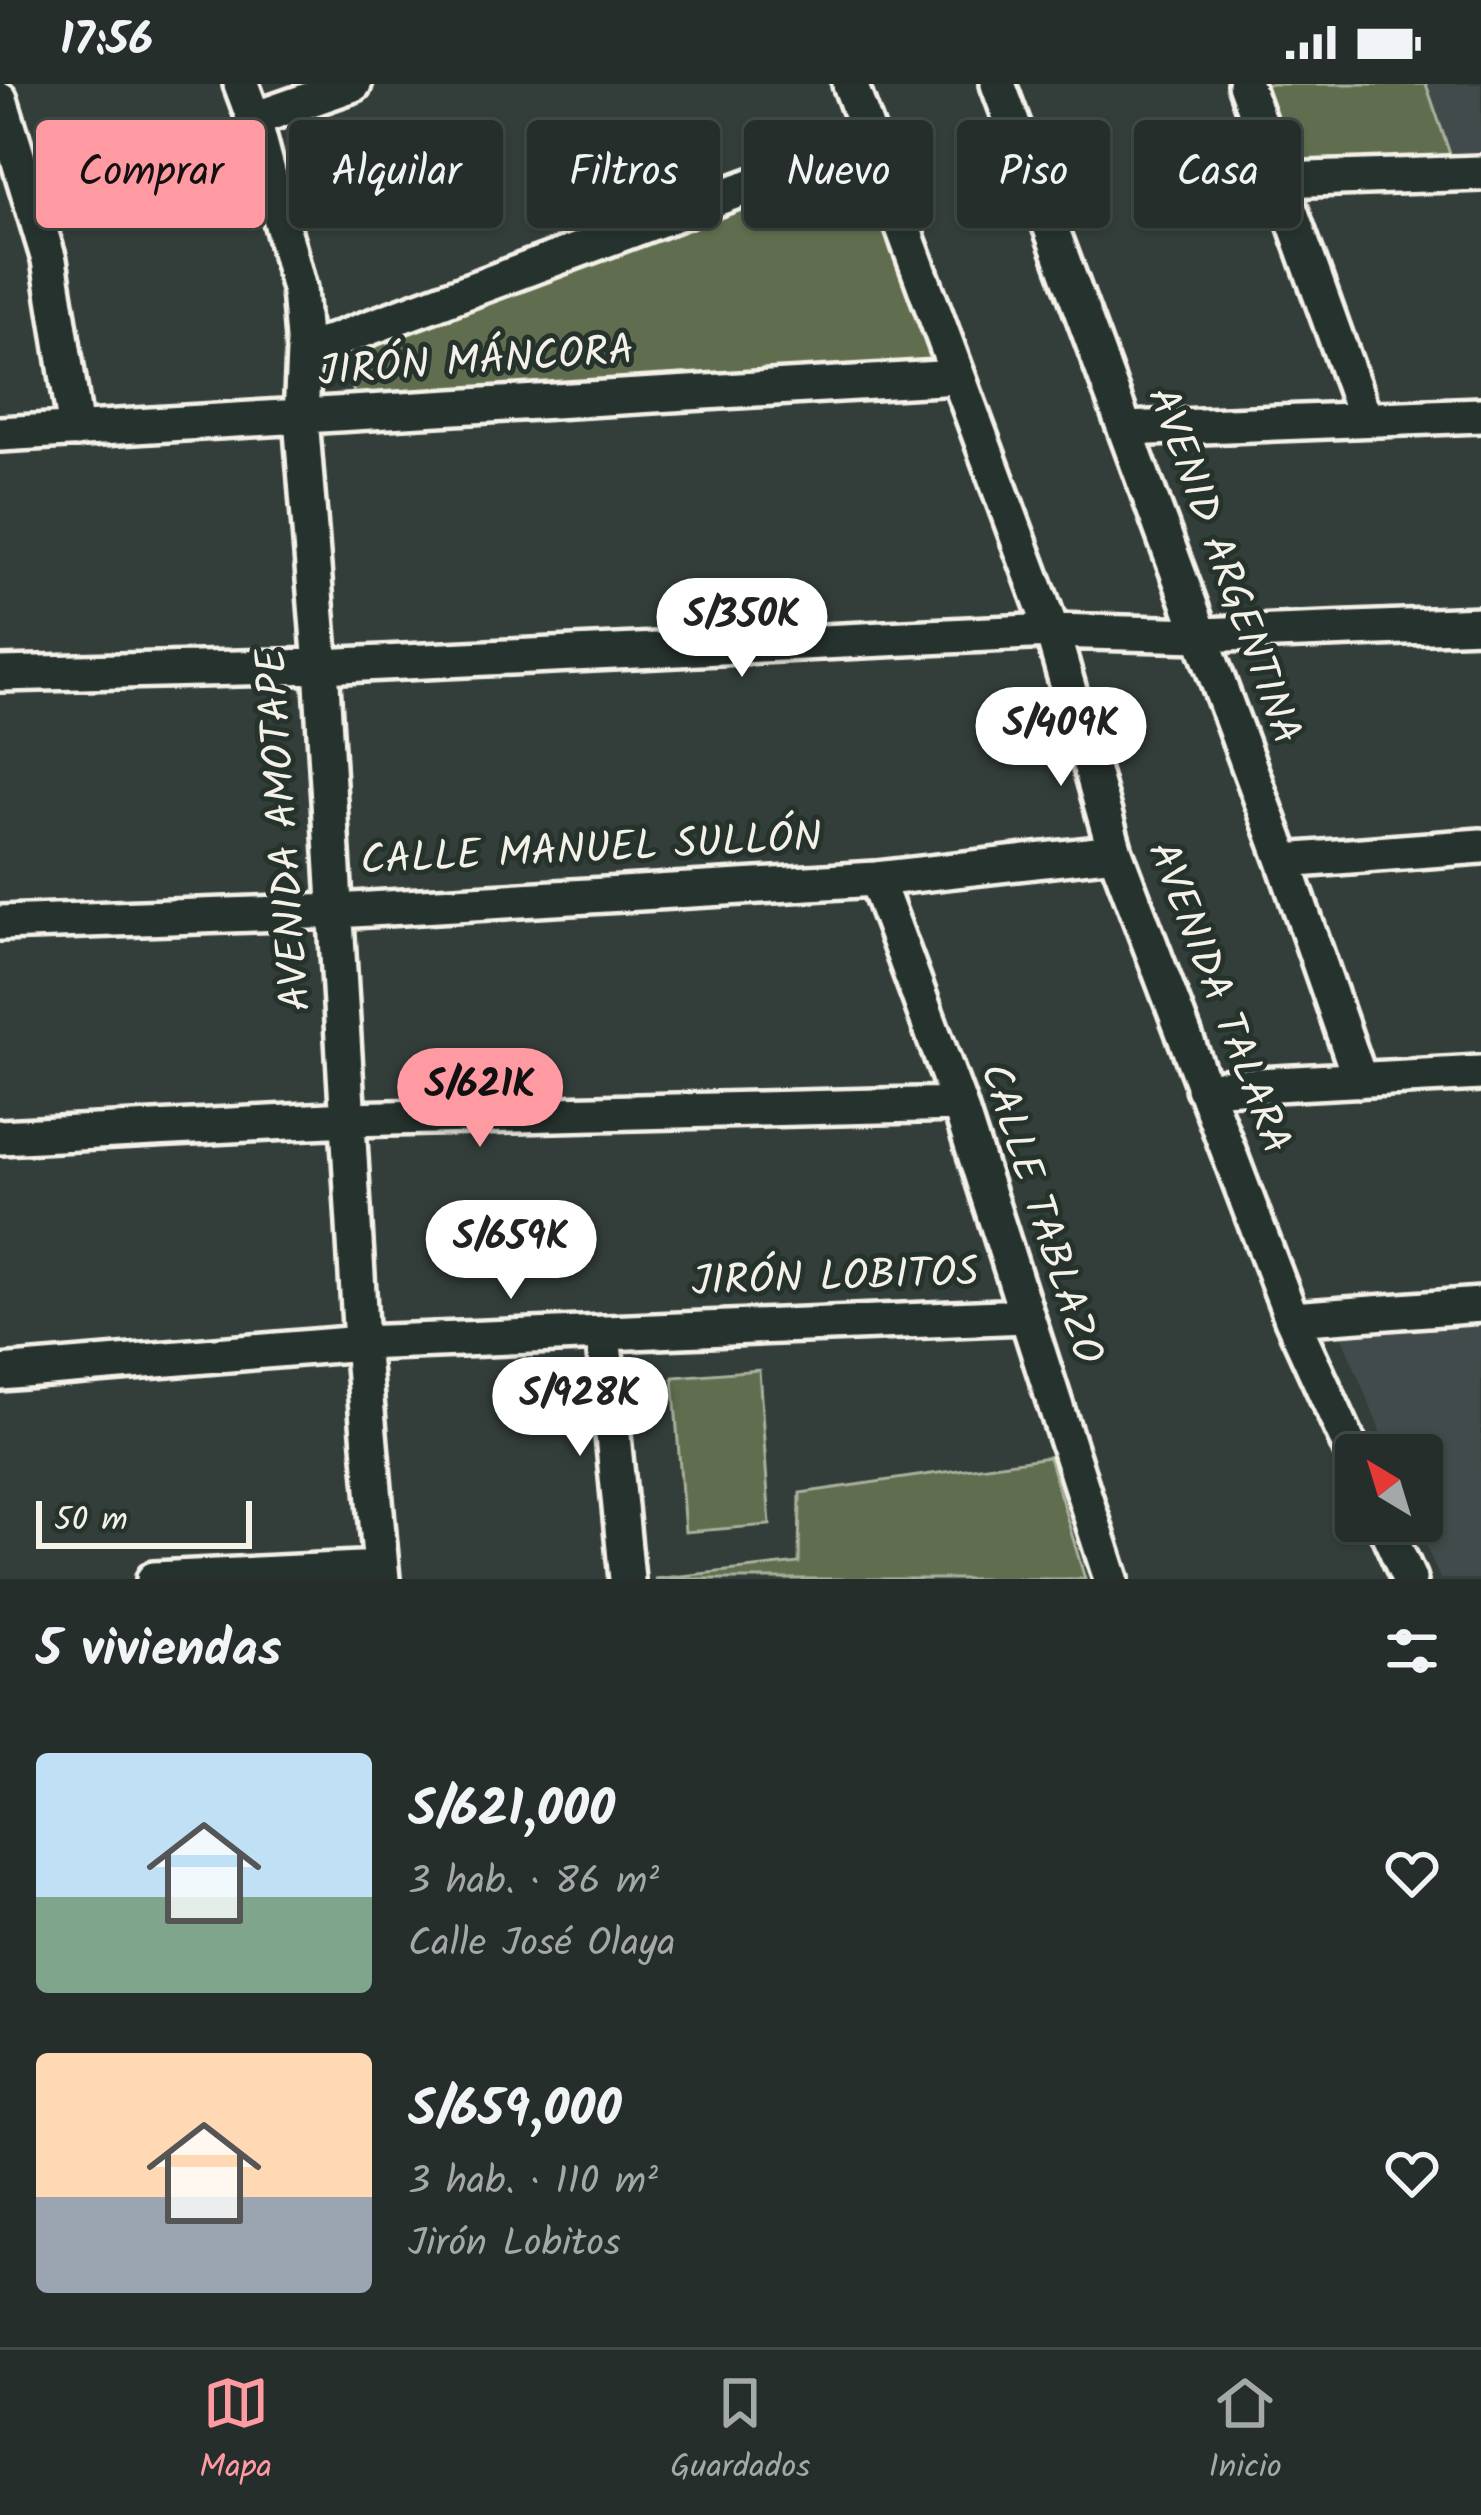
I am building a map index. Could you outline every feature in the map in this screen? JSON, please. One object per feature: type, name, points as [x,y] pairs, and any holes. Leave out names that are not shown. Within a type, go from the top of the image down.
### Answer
[{"type":"street","name":"AVENIDA AMOTAPE","points":[[241,84],[299,289],[304,352],[301,418],[321,666],[361,1343],[382,1574]]},
{"type":"street","points":[[254,119],[354,84]]},
{"type":"street","name":"AVENIDA TALARA","points":[[850,84],[862,120]]},
{"type":"street","name":"AVENID ARGENTINA","points":[[998,84],[1360,1080]]},
{"type":"street","points":[[1245,84],[1258,120]]},
{"type":"street","points":[[0,99],[12,181],[49,260],[76,430]]},
{"type":"street","points":[[1301,179],[1481,173]]},
{"type":"street","points":[[304,352],[744,188]]},
{"type":"street","name":"AVENIDA TALARA","points":[[901,228],[1052,631],[1114,852],[1292,1319],[1344,1434]]},
{"type":"street","points":[[1298,228],[1365,419]]},
{"type":"street","name":"JIRÓN MÁNCORA","points":[[0,434],[957,376]]},
{"type":"street","points":[[1125,428],[1481,415]]},
{"type":"street","points":[[0,674],[321,666],[1052,631],[1201,635],[1481,623]]},
{"type":"street","points":[[1284,861],[1481,846]]},
{"type":"street","name":"CALLE MANUEL SULLÓN","points":[[0,923],[335,911],[876,879],[1114,852]]},
{"type":"street","name":"CALLE TABLAZO","points":[[876,879],[958,1104],[1111,1579]]},
{"type":"street","points":[[1203,1088],[1481,1072]]},
{"type":"street","points":[[0,1137],[348,1119],[958,1104]]},
{"type":"street","points":[[1292,1319],[1481,1305]]},
{"type":"street","name":"JIRÓN LOBITOS","points":[[0,1373],[361,1343],[1026,1316]]},
{"type":"street","points":[[603,1333],[627,1579]]},
{"type":"street","points":[[1392,1542],[1409,1579]]},
{"type":"street","points":[[154,1579],[382,1574]]},
{"type":"shaded area","points":[[1426,84],[1481,84],[1481,154],[1450,154]]},
{"type":"shaded area","points":[[1481,1323],[1481,1579],[1440,1579],[1425,1542],[1443,1542],[1443,1434],[1381,1434],[1340,1332]]},
{"type":"green space","points":[[1256,84],[1426,84],[1450,154],[1301,170],[1301,120],[1269,120]]},
{"type":"green space","points":[[744,201],[744,228],[890,228],[935,363],[356,406],[346,351],[672,228],[720,228],[720,210]]},
{"type":"green space","points":[[759,1370],[770,1525],[685,1532],[673,1377]]},
{"type":"green space","points":[[1049,1457],[1085,1579],[654,1579],[799,1563],[800,1493]]}]
